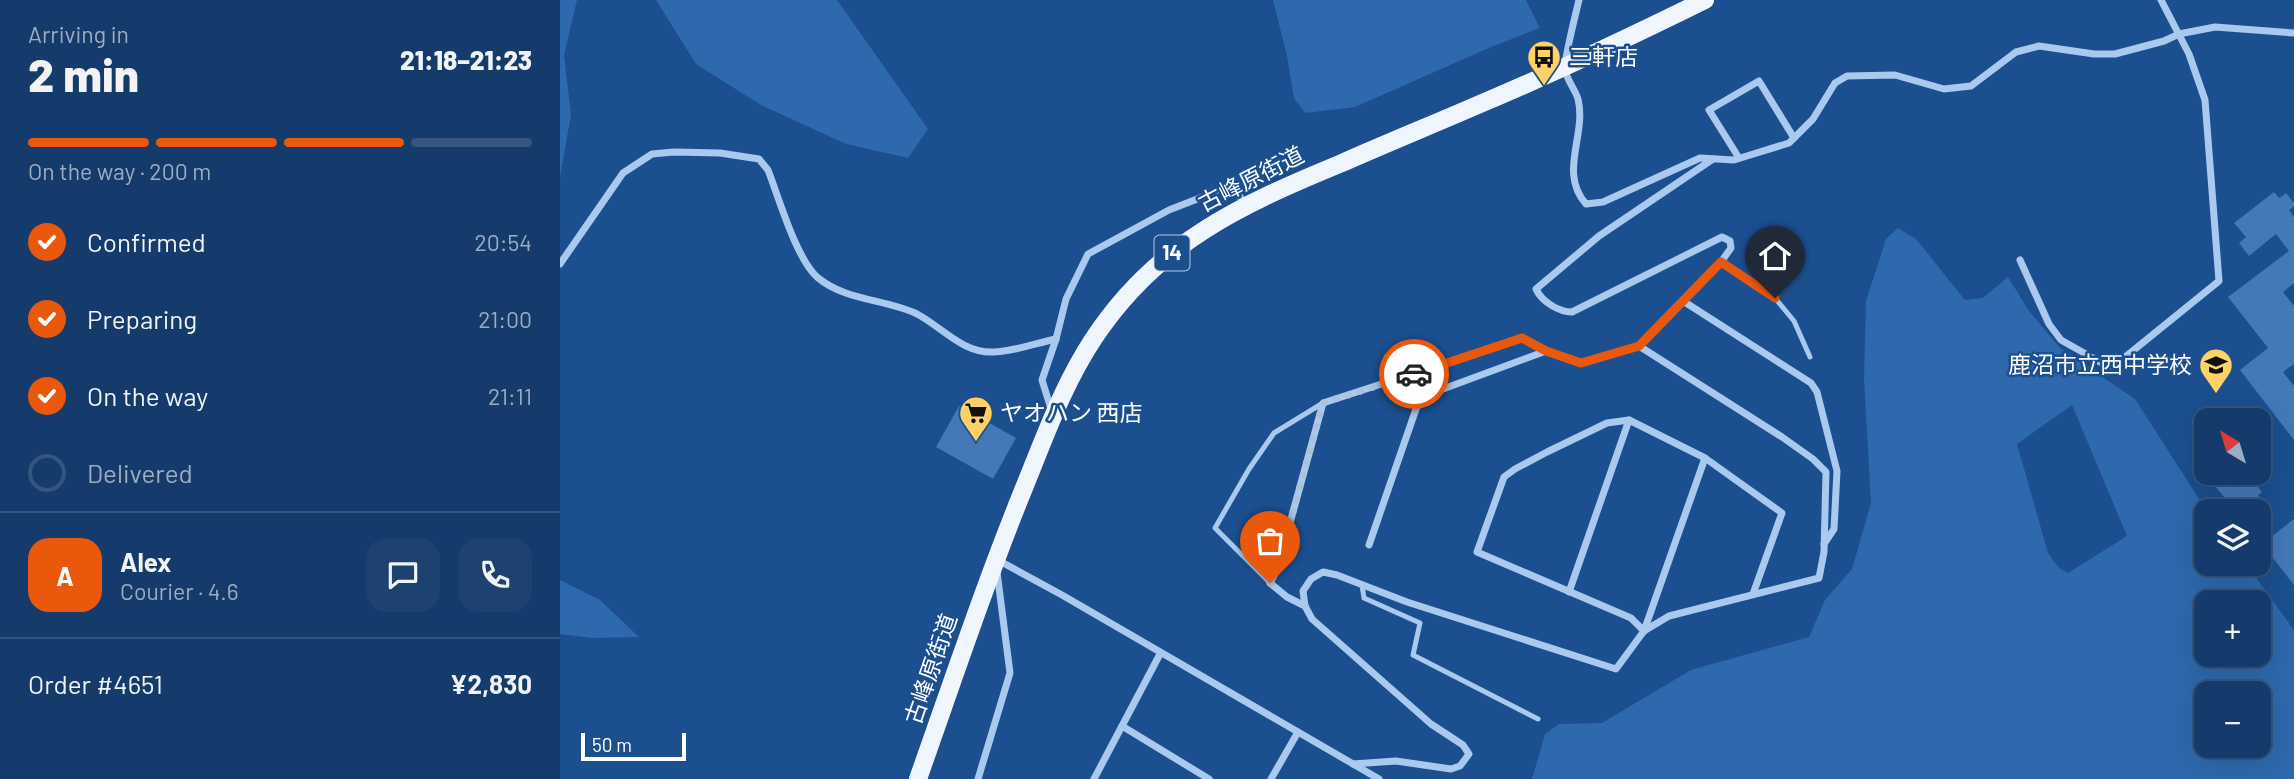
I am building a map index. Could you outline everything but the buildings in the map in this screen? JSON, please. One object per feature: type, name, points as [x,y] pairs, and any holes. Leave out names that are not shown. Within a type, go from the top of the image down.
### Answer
[{"type":"main road","name":"古峰原街道","points":[[918,779],[995,558],[1071,376],[1094,337],[1146,275],[1178,248],[1245,205],[1565,69],[1705,0]]},
{"type":"street","points":[[1579,0],[1565,69],[1578,99],[1579,115],[1572,172],[1578,195],[1586,204],[1603,202],[1700,158],[1739,158],[1789,143],[1813,119],[1835,83],[1847,76],[1895,75],[1944,89],[1958,88],[1971,86],[2017,52],[2039,46],[2094,54],[2115,54],[2164,41],[2179,34],[2215,27],[2294,33]]},
{"type":"street","points":[[2020,260],[2049,324],[2061,340],[2107,366],[2119,362],[2219,281],[2205,100],[2189,54],[2161,0]]},
{"type":"street","points":[[1739,158],[1709,110],[1759,81],[1794,138]]},
{"type":"street","points":[[560,264],[623,173],[652,154],[720,153],[759,159],[768,170],[800,255],[818,277],[847,294],[914,313],[934,323],[957,342],[979,350],[993,352],[1056,339]]},
{"type":"street","points":[[1305,606],[1287,597],[1270,583],[1277,570],[1323,403],[1522,338],[1546,351],[1581,363],[1639,346],[1721,262],[1731,248],[1730,241],[1723,237],[1572,312],[1561,312],[1539,295],[1536,289],[1600,236],[1713,159]]},
{"type":"street","points":[[1053,416],[1042,380],[1066,299],[1088,254],[1169,210],[1233,185],[1245,205]]},
{"type":"street","points":[[1683,301],[1811,383],[1817,392],[1837,471],[1834,529],[1824,544]]},
{"type":"street","points":[[1639,346],[1782,436],[1826,472],[1824,544],[1819,578],[1669,616],[1644,631]]},
{"type":"street","points":[[1368,545],[1416,409],[1424,396],[1546,351]]},
{"type":"street","points":[[1644,631],[1631,618],[1477,552],[1504,477],[1514,469],[1607,423],[1629,420],[1705,458],[1782,513],[1753,594]]},
{"type":"street","points":[[1569,592],[1629,420]]},
{"type":"street","points":[[1353,764],[1396,761],[1451,769],[1461,766],[1469,754],[1463,745],[1431,724],[1312,619],[1305,606],[1303,591],[1311,579],[1323,572],[1616,669],[1644,631],[1705,458]]},
{"type":"street","points":[[995,558],[1379,779]]},
{"type":"street","points":[[978,779],[1010,673],[995,558]]},
{"type":"street","points":[[1094,779],[1160,654]]},
{"type":"street","points":[[1122,726],[1209,779]]},
{"type":"street","points":[[1271,779],[1298,732]]},
{"type":"lane","points":[[1721,262],[1775,298],[1794,321],[1810,358]]},
{"type":"lane","points":[[1270,583],[1215,528],[1249,469],[1274,433],[1323,403]]},
{"type":"lane","points":[[1362,585],[1364,598],[1420,623],[1413,655],[1538,719]]},
{"type":"shaded area","points":[[560,0],[577,0],[564,55],[571,115],[560,177]]},
{"type":"shaded area","points":[[656,0],[837,0],[928,129],[908,158],[846,144],[761,105],[696,64]]},
{"type":"shaded area","points":[[1273,0],[1526,0],[1540,28],[1355,107],[1305,113],[1294,98]]},
{"type":"shaded area","points":[[1898,228],[1916,239],[1965,300],[1983,298],[2008,277],[2029,311],[2060,348],[2135,399],[2199,499],[2194,499],[2194,576],[2255,576],[2265,590],[2194,590],[2194,667],[2271,667],[2271,598],[2294,630],[2294,779],[1532,779],[1545,734],[1559,724],[1602,723],[1691,670],[1809,637],[1825,600],[1852,569],[1871,503],[1864,378],[1866,301],[1886,239]],"holes":[[[2072,405],[2127,536],[2068,573],[2059,568],[2048,553],[2017,444]]]},
{"type":"shaded area","points":[[560,580],[600,600],[639,637],[593,638],[560,634]]},
{"type":"way so far","points":[[1270,583],[1277,570],[1323,403],[1414,374]]},
{"type":"place","name":"三軒店","points":[[1544,87]]},
{"type":"place","name":"鹿沼市立西中学校","points":[[2216,395]]},
{"type":"place","name":"ヤオハン 西店","points":[[976,443]]},
{"type":"route","points":[[1414,374],[1522,338],[1546,351],[1581,363],[1639,346],[1721,262],[1775,298]]}]
